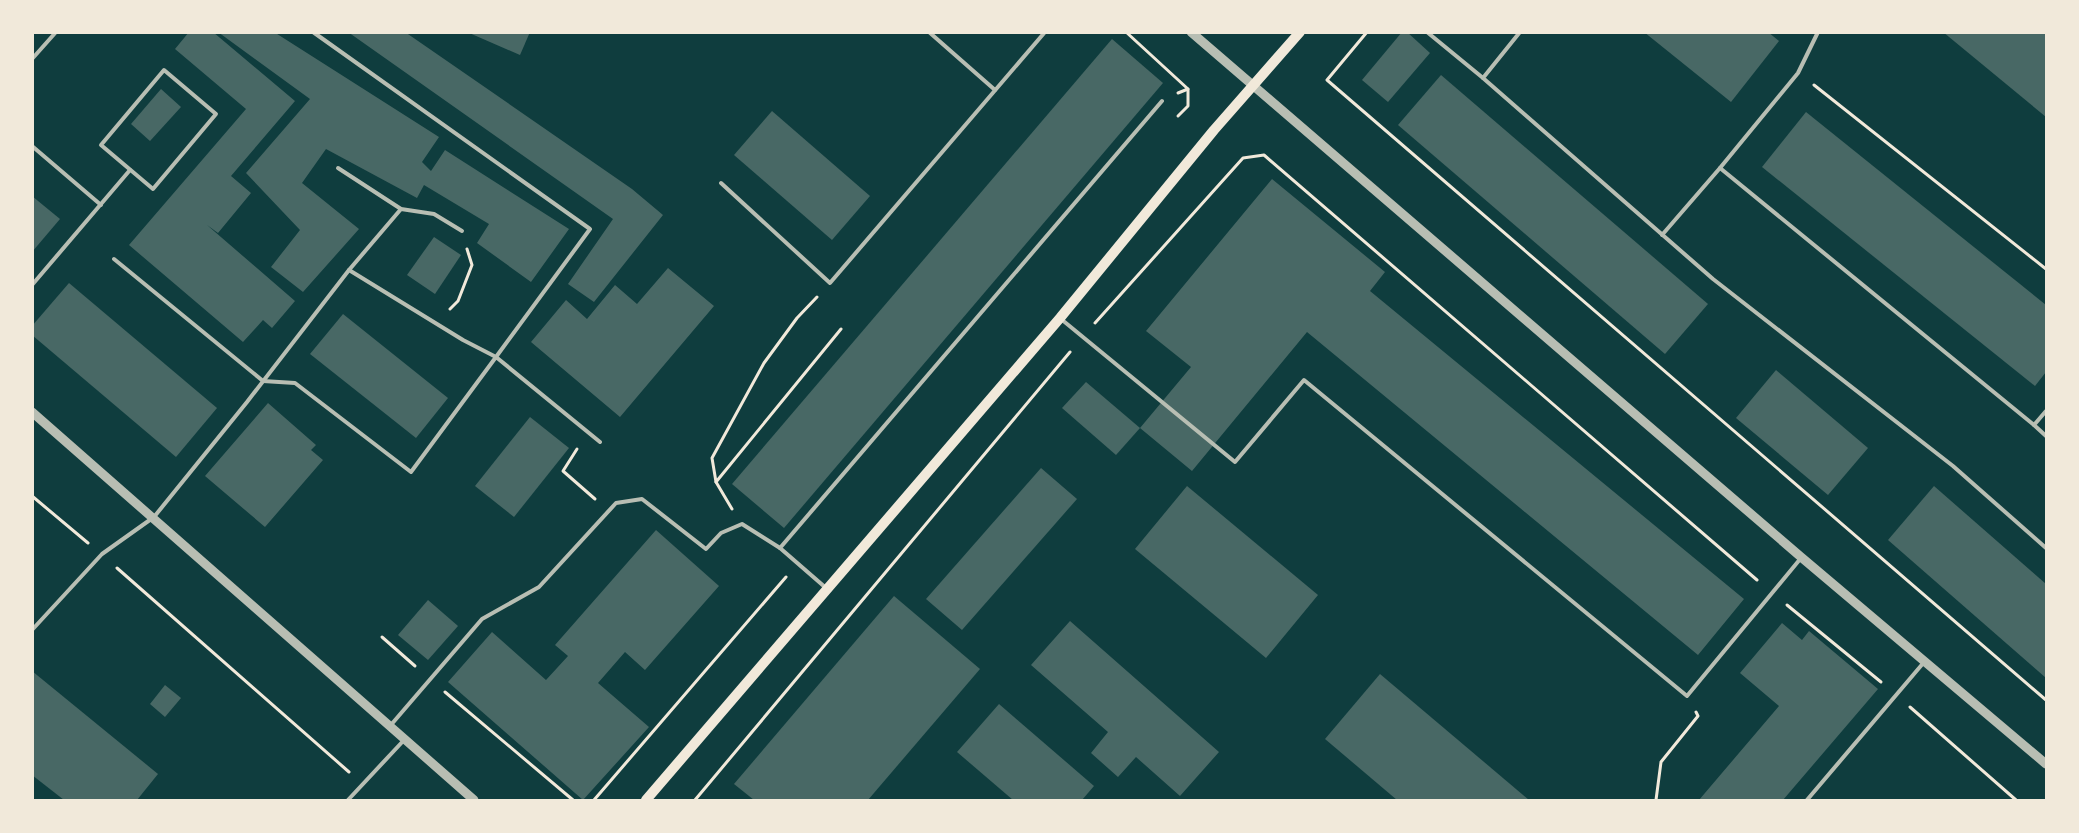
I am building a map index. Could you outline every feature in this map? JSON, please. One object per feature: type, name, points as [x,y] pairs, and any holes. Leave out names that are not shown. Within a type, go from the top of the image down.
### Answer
[{"type":"main road","points":[[646,800],[1060,318],[1300,32]]},
{"type":"street","points":[[1191,32],[1801,557],[2046,764]]},
{"type":"street","points":[[32,412],[154,516],[474,800]]},
{"type":"lane","points":[[32,59],[56,32]]},
{"type":"lane","points":[[114,260],[263,381],[295,383],[411,472],[590,229],[313,32]]},
{"type":"lane","points":[[929,32],[995,90]]},
{"type":"lane","points":[[721,183],[830,283],[1045,32]]},
{"type":"lane","points":[[1427,32],[1483,78],[1713,279],[1953,466],[2046,548]]},
{"type":"lane","points":[[1483,78],[1520,32]]},
{"type":"lane","points":[[1662,235],[1798,73],[1816,33]]},
{"type":"lane","points":[[164,70],[216,114],[153,189],[130,170],[101,146],[164,70]]},
{"type":"lane","points":[[780,548],[1162,101]]},
{"type":"lane","points":[[32,146],[102,205]]},
{"type":"lane","points":[[338,168],[401,208],[434,214],[462,231]]},
{"type":"lane","points":[[1720,168],[2046,436]]},
{"type":"lane","points":[[32,285],[130,170]]},
{"type":"lane","points":[[32,630],[102,554],[154,516],[263,381],[349,270],[401,208]]},
{"type":"lane","points":[[349,270],[436,324],[496,357],[600,442]]},
{"type":"lane","points":[[1060,318],[1235,462],[1304,380],[1686,696],[1801,557]]},
{"type":"lane","points":[[2034,425],[2046,411]]},
{"type":"lane","points":[[390,726],[482,619],[539,587],[616,503],[642,499],[706,549],[721,532],[742,524],[780,548],[828,589]]},
{"type":"lane","points":[[1808,800],[1925,661]]},
{"type":"lane","points":[[348,800],[405,739]]},
{"type":"path","points":[[1126,32],[1188,88],[1162,101]]},
{"type":"path","points":[[1367,32],[1327,80],[2046,700]]},
{"type":"path","points":[[1798,73],[2046,270]]},
{"type":"path","points":[[695,800],[1083,337],[1243,158],[1264,155],[1772,593],[1897,695],[2016,800]]},
{"type":"path","points":[[436,324],[458,301],[472,265],[462,231]]},
{"type":"path","points":[[742,524],[716,482],[712,458],[764,362],[796,318],[830,283]]},
{"type":"path","points":[[716,482],[841,329]]},
{"type":"path","points":[[588,432],[563,471],[609,510]]},
{"type":"path","points":[[32,496],[102,554],[363,784]]},
{"type":"path","points":[[594,800],[797,563]]},
{"type":"path","points":[[382,637],[573,800]]},
{"type":"path","points":[[1656,800],[1661,762],[1698,716],[1686,696]]},
{"type":"building","points":[[189,32],[213,32],[295,101],[231,176],[251,193],[218,233],[207,225],[295,301],[272,328],[263,320],[243,342],[129,245],[246,109],[175,49]]},
{"type":"building","points":[[218,32],[274,32],[439,137],[422,162],[431,171],[445,150],[569,229],[531,282],[477,243],[489,224],[424,185],[417,198],[326,149],[302,183],[359,229],[303,292],[271,267],[300,230],[246,173],[310,99]]},
{"type":"building","points":[[348,32],[405,32],[632,189],[663,215],[594,302],[568,284],[613,219]]},
{"type":"building","points":[[467,32],[530,32],[520,55]]},
{"type":"building","points":[[1402,32],[1407,32],[1430,53],[1388,102],[1362,80]]},
{"type":"building","points":[[1644,32],[1768,32],[1779,41],[1731,102]]},
{"type":"building","points":[[1943,32],[2046,32],[2046,117]]},
{"type":"building","points":[[1112,39],[1163,83],[784,528],[732,484]]},
{"type":"building","points":[[1441,75],[1708,304],[1665,354],[1398,125]]},
{"type":"building","points":[[161,89],[181,107],[150,141],[131,124]]},
{"type":"building","points":[[772,111],[870,196],[832,240],[734,155]]},
{"type":"building","points":[[1806,112],[2046,305],[2046,372],[2035,386],[1762,167]]},
{"type":"building","points":[[1272,179],[1385,272],[1370,291],[1744,599],[1698,655],[1307,332],[1192,471],[1140,428],[1191,367],[1146,331]]},
{"type":"building","points":[[32,196],[60,219],[32,252]]},
{"type":"building","points":[[434,237],[461,255],[435,294],[407,275]]},
{"type":"building","points":[[668,268],[714,306],[620,417],[531,342],[566,300],[587,319],[615,285],[637,304]]},
{"type":"building","points":[[69,283],[217,408],[176,457],[32,335],[32,326]]},
{"type":"building","points":[[343,314],[448,398],[416,438],[310,354]]},
{"type":"building","points":[[1776,370],[1868,448],[1828,495],[1736,418]]},
{"type":"building","points":[[1086,382],[1140,428],[1116,455],[1062,408]]},
{"type":"building","points":[[268,403],[316,445],[311,450],[323,460],[265,527],[205,476]]},
{"type":"building","points":[[530,417],[569,448],[514,517],[475,486]]},
{"type":"building","points":[[1041,468],[1077,499],[962,630],[926,599]]},
{"type":"building","points":[[1187,486],[1318,595],[1266,658],[1135,549]]},
{"type":"building","points":[[1934,486],[2046,584],[2046,678],[1888,540]]},
{"type":"building","points":[[656,530],[719,586],[645,670],[625,652],[598,683],[649,727],[583,800],[448,682],[492,632],[546,680],[568,656],[555,645]]},
{"type":"building","points":[[894,596],[980,669],[868,800],[754,800],[734,784]]},
{"type":"building","points":[[428,600],[458,626],[428,660],[398,635]]},
{"type":"building","points":[[1070,621],[1219,752],[1180,796],[1136,757],[1118,777],[1091,753],[1108,732],[1031,665]]},
{"type":"building","points":[[1782,623],[1802,640],[1809,631],[1878,689],[1783,800],[1699,800],[1779,706],[1740,673]]},
{"type":"building","points":[[32,671],[158,774],[137,800],[64,800],[32,775]]},
{"type":"building","points":[[1380,674],[1529,800],[1397,800],[1325,739]]},
{"type":"building","points":[[165,685],[181,698],[165,717],[150,704]]},
{"type":"building","points":[[999,704],[1094,786],[1082,800],[1013,800],[957,752]]}]
